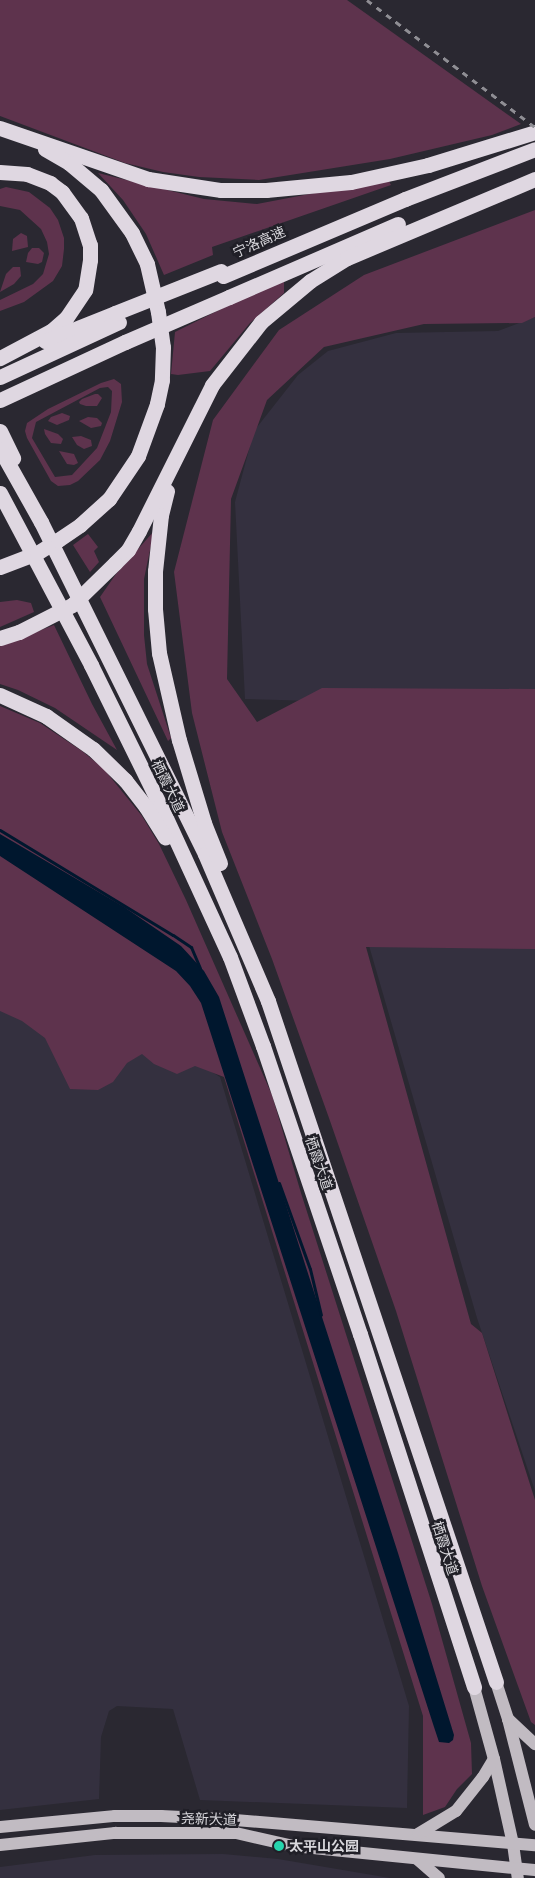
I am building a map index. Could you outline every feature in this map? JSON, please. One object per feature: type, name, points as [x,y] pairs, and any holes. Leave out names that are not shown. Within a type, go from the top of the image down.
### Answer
[{"type":"highway","points":[[1,128],[148,179],[221,190],[266,190],[351,182],[428,165],[535,132]]},
{"type":"highway","points":[[0,567],[37,553],[80,525],[110,499],[145,442],[157,404],[162,380],[163,347],[147,264],[132,233],[96,186],[69,163],[1,128]]},
{"type":"highway","name":"宁洛高速","points":[[6,374],[117,318],[222,273],[535,149]]},
{"type":"highway","points":[[0,172],[12,172],[38,177],[62,192],[81,218],[90,245],[89,275],[85,290],[77,304],[66,318],[51,331],[6,356]]},
{"type":"highway","points":[[0,400],[125,342],[402,222],[535,173]]},
{"type":"highway","points":[[0,638],[19,632],[72,605],[128,550],[159,494],[212,385],[234,353],[261,322],[310,281],[347,258],[535,179]]},
{"type":"highway","points":[[6,356],[117,318]]},
{"type":"highway","points":[[0,431],[41,522]]},
{"type":"highway","points":[[182,444],[161,515],[155,570],[155,609],[159,653],[179,740],[201,814],[242,921],[268,1001]]},
{"type":"highway","name":"栖霞大道","points":[[0,449],[41,522],[206,854],[268,1001],[496,1682]]},
{"type":"highway","name":"栖霞大道","points":[[0,493],[91,665],[230,957],[272,1073],[360,1334],[474,1687]]},
{"type":"highway","points":[[0,504],[43,572]]},
{"type":"highway","points":[[0,695],[46,716],[71,731],[125,780],[146,807],[170,847],[272,1073]]},
{"type":"main road","name":"栖霞大道","points":[[496,1682],[508,1719],[535,1825]]},
{"type":"main road","name":"栖霞大道","points":[[474,1687],[494,1759],[513,1844],[517,1873]]},
{"type":"main road","points":[[508,1719],[535,1744]]},
{"type":"main road","points":[[418,1834],[456,1811],[483,1777],[494,1759]]},
{"type":"main road","name":"尧新大道","points":[[0,1827],[115,1816],[161,1816],[418,1834],[535,1845]]},
{"type":"main road","name":"尧新大道","points":[[0,1845],[115,1833],[236,1834],[293,1846],[417,1859],[517,1873],[535,1870]]},
{"type":"main road","points":[[417,1859],[439,1878]]},
{"type":"shaded area","points":[[0,0],[347,0],[521,124],[492,135],[390,159],[259,180],[199,177],[163,172],[125,163],[0,116]]},
{"type":"shaded area","points":[[98,173],[204,199],[257,204],[388,179],[391,185],[212,247],[213,255],[164,275],[146,234],[123,200]]},
{"type":"shaded area","points":[[6,187],[29,192],[50,208],[58,220],[64,238],[64,249],[62,266],[53,281],[24,302],[0,311],[0,300],[33,284],[43,274],[49,254],[47,242],[41,229],[20,210],[0,206],[0,189]]},
{"type":"shaded area","points":[[535,210],[535,317],[522,323],[424,324],[324,347],[267,400],[231,499],[227,679],[257,722],[322,688],[535,689],[535,949],[366,947],[471,1324],[482,1333],[535,1500],[535,1725],[531,1722],[482,1586],[396,1311],[329,1118],[272,959],[222,832],[192,713],[174,572],[213,420],[279,330],[364,275]]},
{"type":"shaded area","points":[[21,233],[27,236],[28,247],[12,251],[13,239]]},
{"type":"shaded area","points":[[32,248],[39,248],[44,253],[42,262],[38,264],[26,262],[28,253]]},
{"type":"shaded area","points":[[13,267],[20,267],[21,276],[14,284],[0,292],[6,274]]},
{"type":"shaded area","points":[[284,282],[284,293],[250,323],[210,371],[178,375],[171,374],[175,332],[261,289]]},
{"type":"shaded area","points":[[535,317],[535,1491],[477,1318],[314,756],[314,701],[245,699],[235,502],[254,431],[298,375],[328,351],[396,333],[498,331]]},
{"type":"shaded area","points":[[114,379],[121,384],[122,402],[110,441],[100,460],[78,481],[70,485],[58,486],[51,481],[27,438],[25,431],[27,423],[48,409],[101,383]],"holes":[[[108,387],[112,391],[111,412],[97,448],[72,475],[55,477],[32,438],[36,422],[100,388]]]},
{"type":"shaded area","points":[[95,394],[102,398],[97,406],[80,404],[79,402],[82,399]]},
{"type":"shaded area","points":[[62,413],[70,416],[69,420],[57,425],[48,421],[51,417]]},
{"type":"shaded area","points":[[88,417],[97,418],[102,423],[101,426],[91,428],[79,421]]},
{"type":"shaded area","points":[[44,429],[58,434],[63,439],[61,444],[51,443]]},
{"type":"shaded area","points":[[81,436],[91,440],[92,446],[84,449],[77,445],[72,437]]},
{"type":"shaded area","points":[[59,451],[74,454],[78,463],[74,465],[67,464]]},
{"type":"shaded area","points":[[154,531],[144,579],[144,635],[147,664],[171,738],[168,741],[100,597],[116,574]]},
{"type":"shaded area","points":[[88,534],[98,547],[94,551],[99,562],[90,572],[73,545]]},
{"type":"shaded area","points":[[17,600],[31,603],[34,612],[0,627],[0,602]]},
{"type":"shaded area","points":[[54,625],[92,704],[117,750],[55,708],[18,690],[0,684],[0,646]]},
{"type":"shaded area","points":[[0,706],[40,723],[82,751],[103,768],[142,816],[159,844],[186,900],[272,1095],[301,1193],[432,1604],[471,1743],[472,1774],[457,1789],[445,1807],[423,1815],[423,1716],[224,1077],[195,1066],[177,1074],[154,1064],[142,1054],[127,1063],[113,1082],[98,1090],[70,1089],[45,1038],[22,1021],[0,1011]]},
{"type":"shaded area","points":[[0,938],[220,1077],[409,1706],[407,1808],[200,1800],[173,1709],[117,1706],[109,1711],[101,1737],[99,1799],[0,1810]]},
{"type":"shaded area","points":[[223,1854],[278,1859],[390,1878],[0,1878],[0,1867],[95,1855]]},
{"type":"water","points":[[0,834],[124,907],[181,946],[204,971],[219,997],[398,1553],[454,1735],[453,1740],[449,1743],[439,1742],[201,1003],[190,986],[176,971],[0,856]]},
{"type":"waterway","points":[[0,830],[191,947],[200,968]]},
{"type":"waterway","points":[[279,1183],[310,1269],[321,1315]]},
{"type":"railway","points":[[367,0],[535,127]]},
{"type":"place","name":"太平山公园","points":[[279,1846]]}]
